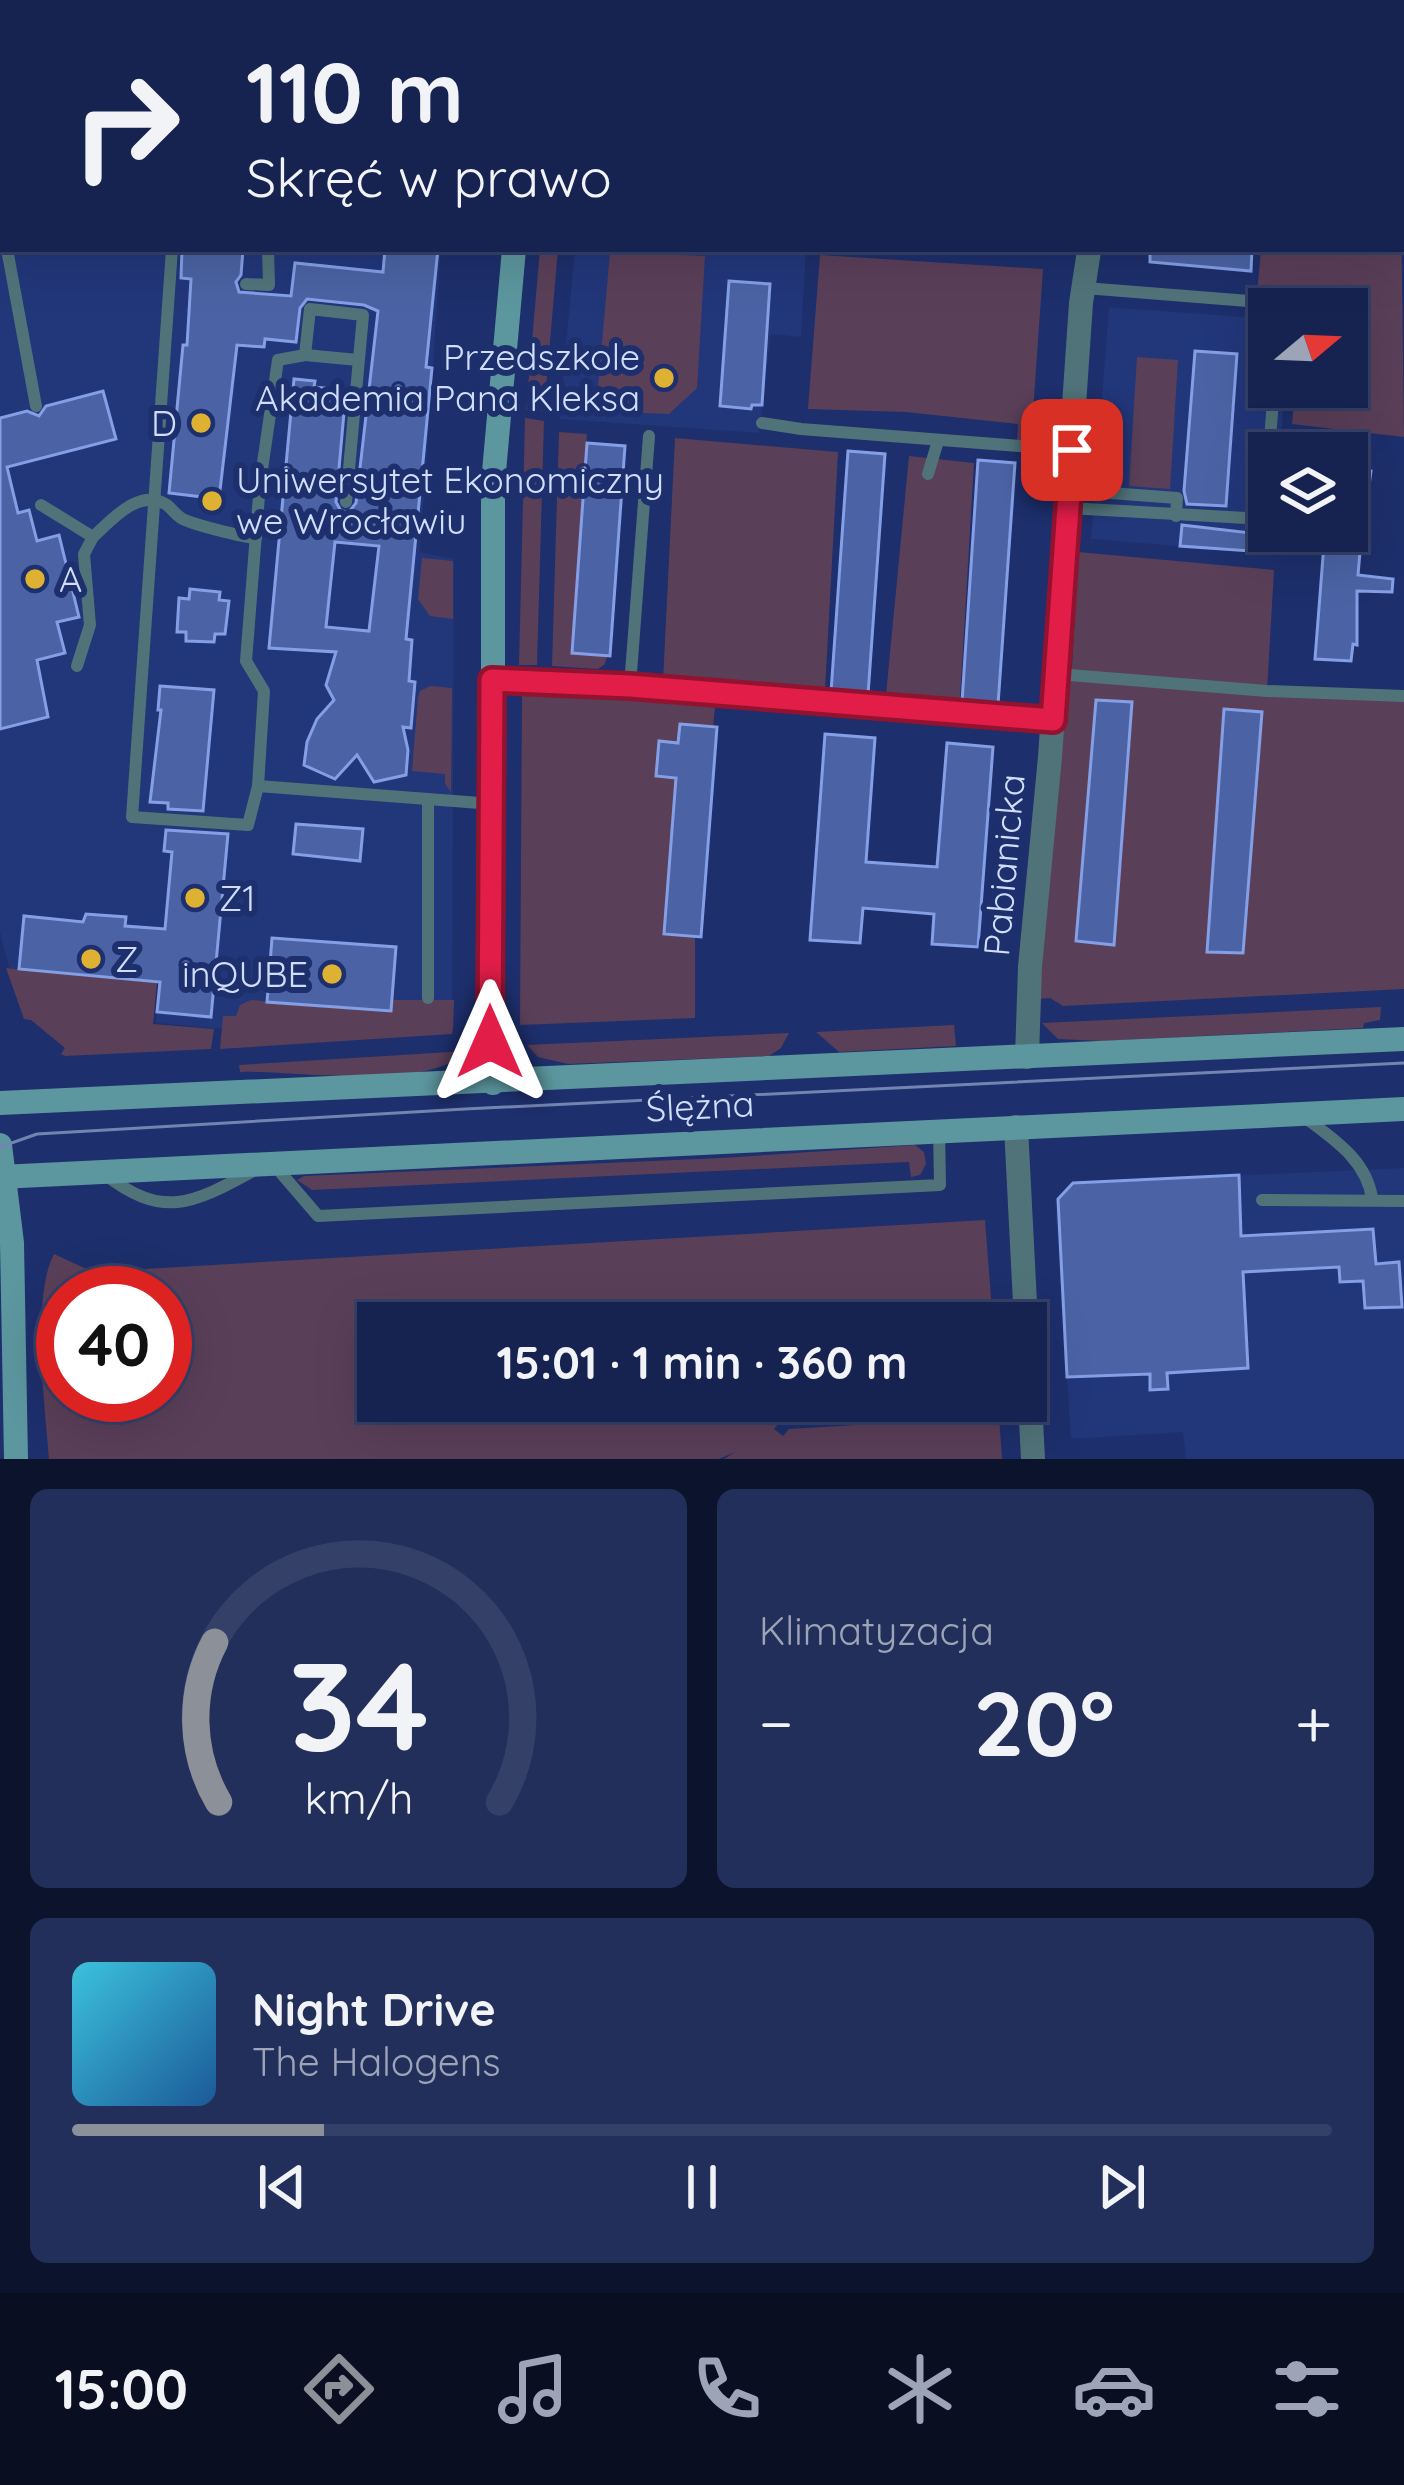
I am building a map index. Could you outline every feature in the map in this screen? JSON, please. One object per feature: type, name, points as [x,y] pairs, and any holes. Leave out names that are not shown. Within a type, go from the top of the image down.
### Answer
[{"type":"main road","points":[[493,1083],[493,483],[514,252]]},
{"type":"main road","name":"Ślężna","points":[[0,1103],[1404,1039]]},
{"type":"main road","name":"Ślężna","points":[[3,1177],[1404,1108]]},
{"type":"main road","points":[[0,1145],[12,1243],[16,1459]]},
{"type":"street","name":"Pabianicka","points":[[1028,1057],[1030,968],[1089,252]]},
{"type":"street","points":[[1016,1126],[1034,1459]]},
{"type":"lane","points":[[8,252],[36,406]]},
{"type":"lane","points":[[172,252],[132,817],[248,824],[258,786],[264,691],[246,661],[278,360],[305,355],[358,360]]},
{"type":"lane","points":[[246,284],[269,285],[268,252]]},
{"type":"lane","points":[[1085,289],[1248,301]]},
{"type":"lane","points":[[305,355],[310,309],[363,315],[346,502]]},
{"type":"lane","points":[[761,423],[1072,450]]},
{"type":"lane","points":[[630,686],[649,436]]},
{"type":"lane","points":[[928,474],[938,441]]},
{"type":"lane","points":[[1069,499],[1176,517],[1248,519]]},
{"type":"lane","points":[[77,666],[90,625],[84,554],[93,537],[128,507],[139,501],[164,502],[184,521],[256,538]]},
{"type":"lane","points":[[40,505],[93,537]]},
{"type":"lane","points":[[1057,674],[1267,691],[1404,696]]},
{"type":"lane","points":[[492,680],[630,686],[1053,720]]},
{"type":"lane","points":[[258,786],[493,804]]},
{"type":"lane","points":[[428,801],[428,998]]},
{"type":"lane","points":[[1302,1115],[1358,1161],[1369,1178],[1372,1198]]},
{"type":"lane","points":[[274,1163],[318,1216],[940,1186],[939,1130]]},
{"type":"lane","points":[[1262,1200],[1404,1201]]},
{"type":"shaded area","name":"Uniwersytet Ekonomiczny we Wrocławiu","points":[[0,252],[441,252],[420,552],[454,559],[452,1024],[247,1031],[156,1023],[159,982],[9,968],[0,932]]},
{"type":"shaded area","points":[[540,252],[558,252],[544,411],[526,410]]},
{"type":"shaded area","name":"Przedszkole Akademia Pana Kleksa","points":[[575,252],[806,252],[801,337],[771,334],[759,433],[559,419]]},
{"type":"shaded area","points":[[610,252],[705,256],[697,388],[669,414],[596,411]]},
{"type":"shaded area","points":[[1261,252],[1402,252],[1404,437],[1292,424],[1294,408],[1368,408],[1368,288],[1258,288]]},
{"type":"shaded area","points":[[820,255],[1043,269],[1031,441],[1017,440],[1018,424],[906,412],[808,409]]},
{"type":"shaded area","points":[[1109,307],[1248,317],[1248,408],[1283,408],[1282,432],[1248,432],[1248,552],[1272,554],[1091,539]]},
{"type":"shaded area","points":[[1137,357],[1178,360],[1170,489],[1129,486]]},
{"type":"shaded area","points":[[525,418],[544,421],[537,665],[519,665]]},
{"type":"shaded area","points":[[559,432],[587,434],[572,653],[607,656],[598,669],[552,666]]},
{"type":"shaded area","points":[[675,438],[838,452],[825,690],[663,681]]},
{"type":"shaded area","points":[[909,456],[974,463],[960,699],[886,695]]},
{"type":"shaded area","points":[[1078,552],[1274,570],[1267,691],[1404,697],[1404,989],[1063,1006],[1050,998],[1039,999],[1065,690],[1072,667]]},
{"type":"shaded area","points":[[422,558],[453,561],[453,619],[430,616],[418,599]]},
{"type":"shaded area","points":[[430,686],[452,688],[451,792],[445,774],[412,771],[418,697]]},
{"type":"shaded area","points":[[551,691],[715,706],[695,929],[695,1018],[520,1025],[522,695]]},
{"type":"shaded area","points":[[6,968],[157,982],[153,1024],[214,1029],[211,1049],[65,1056],[61,1054],[65,1048],[24,1019]]},
{"type":"shaded area","points":[[251,1000],[391,1011],[392,1000],[454,1000],[453,1029],[452,1034],[220,1049],[223,1016],[236,1016],[240,1005]]},
{"type":"shaded area","points":[[1381,1007],[1380,1020],[1364,1023],[1363,1028],[1102,1041],[1058,1039],[1042,1023]]},
{"type":"shaded area","points":[[954,1025],[956,1046],[839,1052],[816,1032]]},
{"type":"shaded area","points":[[789,1033],[781,1048],[769,1056],[568,1064],[538,1057],[527,1045]]},
{"type":"shaded area","points":[[467,1051],[449,1064],[393,1075],[240,1072],[239,1065]]},
{"type":"shaded area","points":[[915,1145],[924,1152],[926,1164],[920,1175],[911,1177],[909,1162],[312,1190],[297,1180],[304,1176]]},
{"type":"shaded area","points":[[1404,1168],[1404,1459],[1186,1459],[1183,1432],[1071,1439],[1055,1202],[1073,1183]]},
{"type":"shaded area","points":[[985,1220],[991,1302],[357,1302],[357,1422],[780,1422],[774,1429],[783,1436],[789,1429],[999,1422],[1002,1459],[724,1459],[735,1452],[719,1459],[49,1459],[46,1422],[192,1422],[192,1266]]},
{"type":"shaded area","points":[[54,1254],[80,1266],[50,1266]]},
{"type":"building","points":[[182,252],[243,252],[236,282],[239,292],[291,296],[295,263],[383,272],[385,252],[438,252],[426,367],[432,368],[406,639],[412,640],[409,681],[415,682],[411,728],[403,727],[406,775],[374,782],[357,755],[335,779],[304,765],[317,719],[334,700],[326,685],[336,652],[269,648],[294,379],[315,381],[314,387],[346,390],[336,502],[341,511],[349,512],[356,503],[378,311],[307,299],[300,308],[296,342],[265,339],[264,347],[237,345],[219,499],[169,493],[191,279],[181,278]],"holes":[[[335,542],[379,546],[369,631],[326,627]]]},
{"type":"building","points":[[1150,252],[1252,252],[1251,271],[1150,262]]},
{"type":"building","points":[[729,281],[770,284],[762,405],[751,409],[720,406]]},
{"type":"building","points":[[1195,351],[1237,354],[1226,506],[1187,504],[1184,491]]},
{"type":"building","name":"A","points":[[103,391],[116,439],[7,467],[18,513],[29,510],[37,541],[59,535],[79,617],[57,622],[65,653],[37,660],[48,717],[0,729],[0,418],[27,411],[39,416],[46,406]]},
{"type":"building","points":[[587,443],[625,446],[610,656],[572,653]]},
{"type":"building","points":[[848,451],[885,454],[868,695],[831,692]]},
{"type":"building","points":[[978,460],[1015,463],[998,705],[962,702]]},
{"type":"building","points":[[1182,525],[1248,533],[1248,551],[1180,546]]},
{"type":"building","points":[[1323,552],[1360,552],[1358,575],[1393,579],[1392,592],[1357,591],[1357,645],[1353,644],[1351,661],[1315,659]]},
{"type":"building","points":[[190,589],[220,592],[219,600],[229,601],[225,634],[215,634],[214,642],[186,641],[186,632],[177,632],[179,598],[189,599]]},
{"type":"building","points":[[160,686],[214,690],[203,811],[168,809],[168,803],[150,802]]},
{"type":"building","points":[[1096,700],[1132,702],[1114,945],[1076,941]]},
{"type":"building","points":[[1224,709],[1262,712],[1243,953],[1207,952]]},
{"type":"building","points":[[680,724],[717,727],[701,937],[664,934],[676,778],[656,776],[659,741],[678,743]]},
{"type":"building","points":[[825,734],[875,738],[866,862],[937,867],[947,743],[993,747],[978,947],[932,944],[934,914],[863,908],[860,943],[810,940]]},
{"type":"building","points":[[296,824],[363,829],[360,861],[293,854]]},
{"type":"building","points":[[166,830],[228,834],[211,1017],[157,1012],[160,982],[19,969],[24,916],[83,922],[86,914],[126,917],[125,926],[165,929],[172,852],[164,851]]},
{"type":"building","name":"inQUBE","points":[[272,938],[396,947],[391,1011],[267,1002]]},
{"type":"building","points":[[1239,1175],[1241,1236],[1373,1229],[1376,1264],[1399,1262],[1402,1307],[1365,1308],[1363,1281],[1340,1282],[1339,1267],[1243,1272],[1248,1368],[1167,1373],[1168,1389],[1150,1390],[1150,1374],[1067,1377],[1058,1199],[1073,1183]]},
{"type":"tram line","points":[[0,1147],[37,1134],[1404,1063]]},
{"type":"place","name":"Przedszkole Akademia Pana Kleksa","points":[[664,378]]},
{"type":"place","name":"D","points":[[201,423]]},
{"type":"place","name":"Uniwersytet Ekonomiczny we Wrocławiu","points":[[212,501]]},
{"type":"place","name":"A","points":[[35,579]]},
{"type":"place","name":"Z1","points":[[195,898]]},
{"type":"place","name":"Z","points":[[91,959]]},
{"type":"place","name":"inQUBE","points":[[332,974]]},
{"type":"route","points":[[490,1042],[492,680],[630,686],[1053,720],[1072,450]]}]
